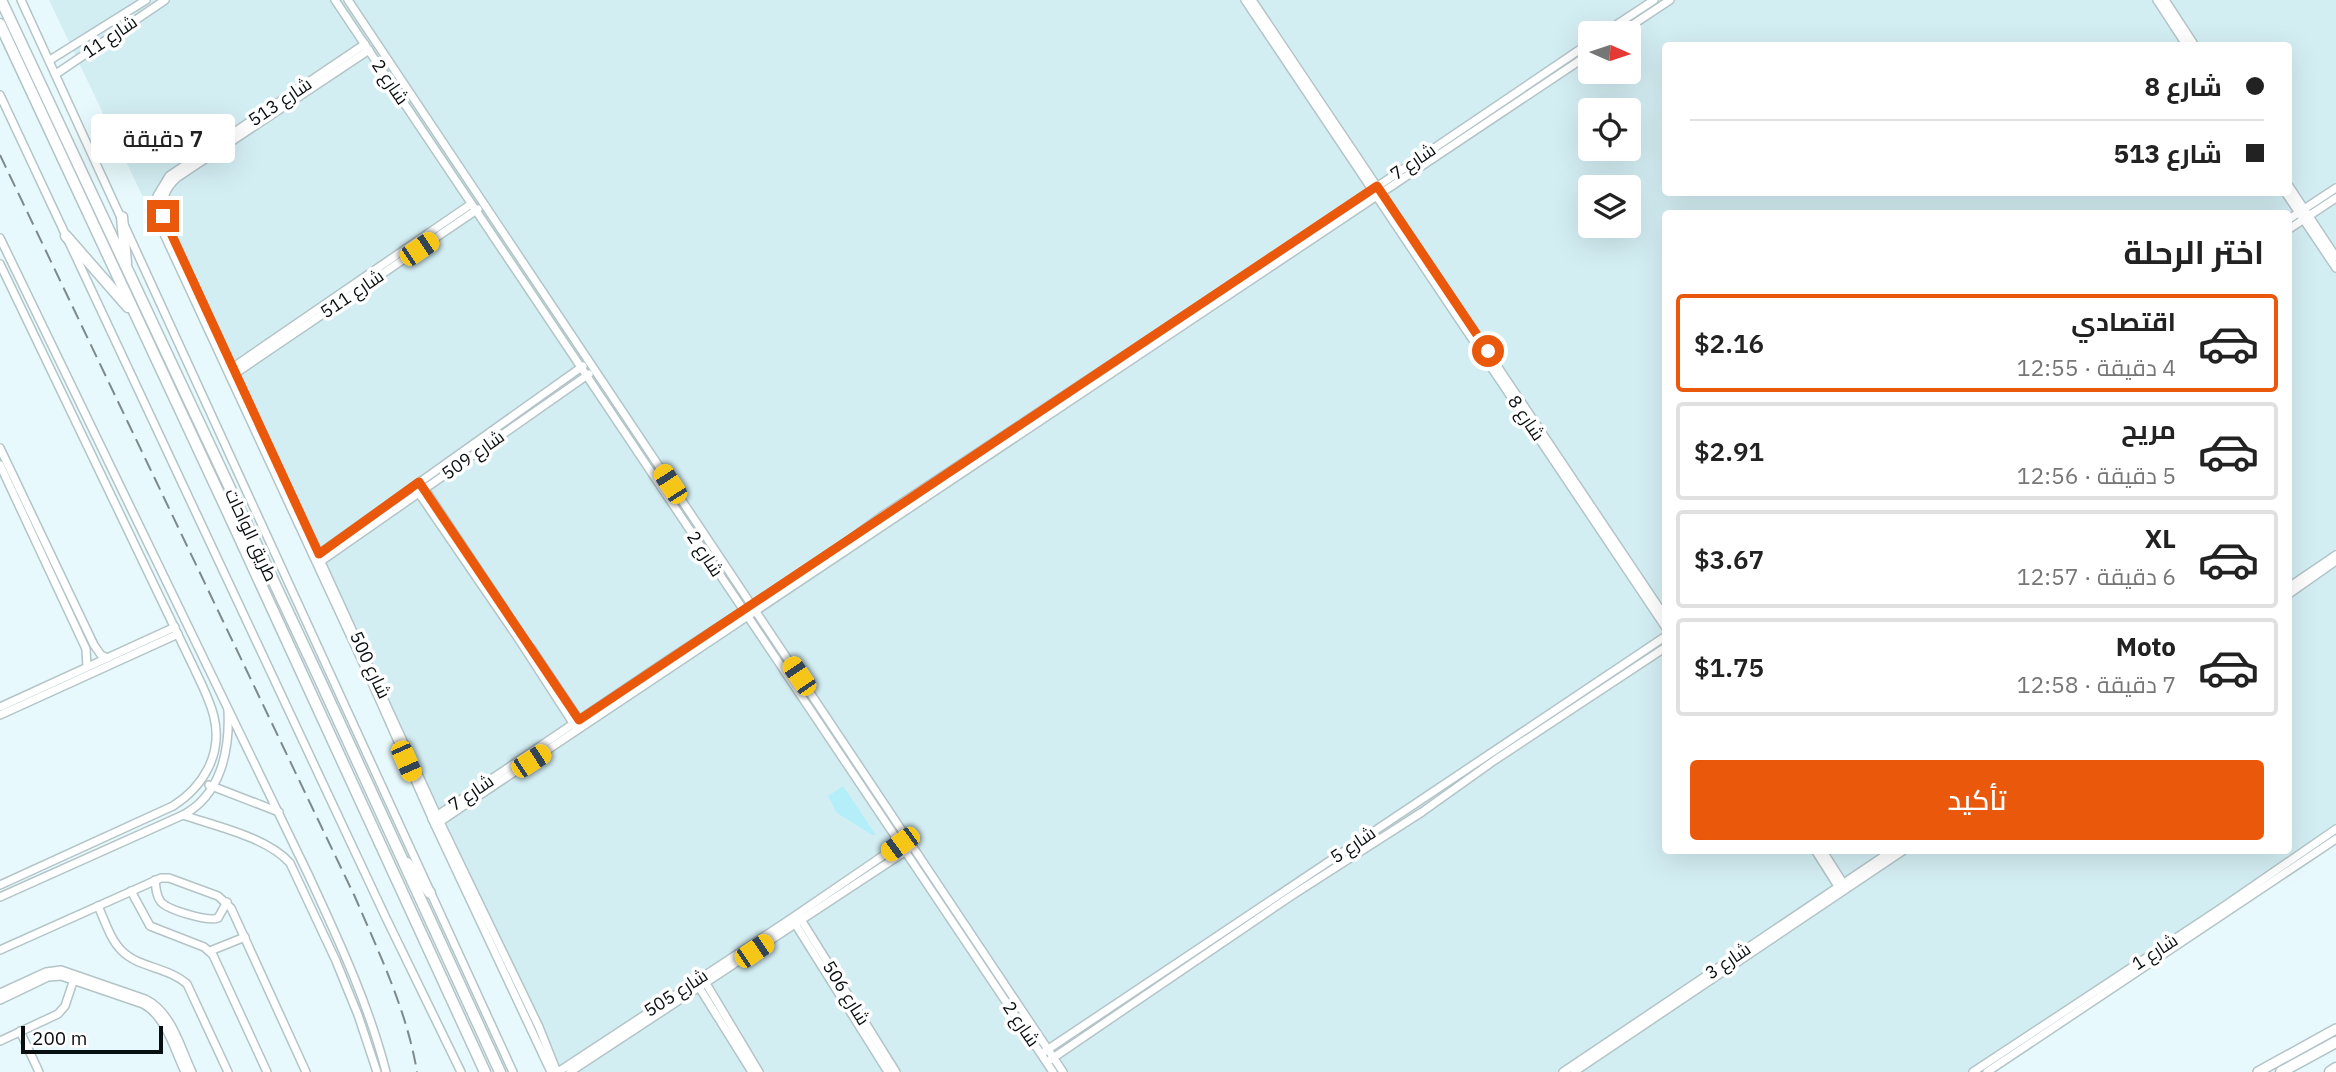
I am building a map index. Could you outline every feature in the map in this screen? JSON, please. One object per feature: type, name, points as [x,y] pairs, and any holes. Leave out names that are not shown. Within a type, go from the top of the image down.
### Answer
[{"type":"highway","name":"طريق الواحات","points":[[1,0],[500,1072]]},
{"type":"highway","name":"طريق الواحات","points":[[0,24],[235,532],[307,681],[485,1072]]},
{"type":"highway","points":[[122,217],[127,271]]},
{"type":"highway","points":[[66,236],[137,317]]},
{"type":"highway","points":[[224,507],[230,508],[235,502]]},
{"type":"highway","points":[[235,532],[238,527],[247,525]]},
{"type":"highway","points":[[396,848],[430,893]]},
{"type":"highway","points":[[2281,1072],[2336,1042]]},
{"type":"highway","points":[[2330,1072],[2336,1068]]},
{"type":"main road","points":[[2258,1072],[2336,1029]]},
{"type":"street","name":"طريق الواحات","points":[[21,0],[513,1072]]},
{"type":"street","name":"شارع 11","points":[[50,60],[146,0]]},
{"type":"street","name":"شارع 11","points":[[56,74],[165,0]]},
{"type":"street","name":"شارع 2","points":[[335,0],[905,852],[1044,1052],[1063,1072]]},
{"type":"street","name":"شارع 2","points":[[348,0],[912,847],[1044,1052]]},
{"type":"street","name":"شارع 8","points":[[1245,0],[1662,612]]},
{"type":"street","name":"شارع 8","points":[[1252,0],[1662,622]]},
{"type":"street","points":[[1622,21],[1654,0]]},
{"type":"street","points":[[1638,21],[1670,0]]},
{"type":"street","points":[[2157,0],[2184,42]]},
{"type":"street","points":[[2165,0],[2192,42]]},
{"type":"street","name":"شارع 513","points":[[179,260],[156,219],[155,203],[164,182],[307,86],[368,49],[379,46]]},
{"type":"street","name":"شارع 7","points":[[1377,191],[1578,51]]},
{"type":"street","name":"شارع 7","points":[[436,820],[754,609],[882,516],[1578,60]]},
{"type":"street","points":[[0,95],[386,918],[461,1072]]},
{"type":"street","points":[[2292,226],[2336,188]]},
{"type":"street","points":[[2292,192],[2336,268]]},
{"type":"street","points":[[2288,196],[2336,257]]},
{"type":"street","points":[[2292,218],[2336,198]]},
{"type":"street","name":"شارع 511","points":[[231,372],[473,208],[485,205]]},
{"type":"street","points":[[0,238],[3,254],[110,465],[309,874],[358,983],[386,1072]]},
{"type":"street","name":"شارع 500","points":[[179,260],[371,674],[551,1072]]},
{"type":"street","points":[[0,264],[194,666],[211,706],[216,730],[211,762],[201,782],[184,799],[123,830],[0,885]]},
{"type":"street","name":"شارع 509","points":[[318,559],[590,363]]},
{"type":"street","name":"شارع 509","points":[[501,429],[595,371]]},
{"type":"street","points":[[628,440],[638,434]]},
{"type":"street","points":[[0,449],[86,649],[87,667]]},
{"type":"street","points":[[0,465],[23,504],[93,645],[107,658]]},
{"type":"street","points":[[99,470],[110,465]]},
{"type":"street","points":[[419,487],[578,725]]},
{"type":"street","points":[[2292,585],[2336,555]]},
{"type":"street","points":[[2292,592],[2336,561]]},
{"type":"street","points":[[0,715],[87,667],[176,630]]},
{"type":"street","points":[[0,707],[67,680],[176,630]]},
{"type":"street","name":"شارع 5","points":[[1044,1052],[1662,639]]},
{"type":"street","name":"شارع 5","points":[[1050,1060],[1662,649]]},
{"type":"street","points":[[194,666],[205,661]]},
{"type":"street","points":[[0,897],[183,815],[199,804],[212,786],[227,751],[228,708]]},
{"type":"street","points":[[201,782],[280,812]]},
{"type":"street","points":[[183,815],[274,849],[290,863],[355,1008],[377,1072]]},
{"type":"street","points":[[1395,817],[1401,826]]},
{"type":"street","name":"شارع 500","points":[[436,820],[539,1027],[558,1072]]},
{"type":"street","name":"شارع 1","points":[[1973,1072],[2336,829]]},
{"type":"street","points":[[123,830],[127,839]]},
{"type":"street","name":"شارع 1","points":[[1987,1072],[2336,839]]},
{"type":"street","name":"شارع 505","points":[[796,919],[900,844]]},
{"type":"street","name":"شارع 505","points":[[558,1072],[912,847]]},
{"type":"street","points":[[1818,854],[1843,888]]},
{"type":"street","points":[[1824,854],[1843,888]]},
{"type":"street","name":"شارع 3","points":[[1876,866],[1889,854]]},
{"type":"street","name":"شارع 3","points":[[1563,1072],[1898,854]]},
{"type":"street","points":[[299,879],[309,874]]},
{"type":"street","points":[[0,950],[155,880],[169,878],[218,896],[227,902],[305,1070],[296,1072]]},
{"type":"street","points":[[155,880],[157,894],[165,906],[207,920],[218,918],[227,902]]},
{"type":"street","name":"شارع 3","points":[[1574,1072],[1843,888]]},
{"type":"street","points":[[131,891],[150,926],[210,951],[218,963],[267,1072]]},
{"type":"street","points":[[98,906],[110,934],[124,953],[174,975],[187,984],[228,1072]]},
{"type":"street","name":"شارع 506","points":[[796,919],[888,1072]]},
{"type":"street","name":"شارع 506","points":[[796,919],[896,1072]]},
{"type":"street","points":[[210,951],[244,937]]},
{"type":"street","points":[[0,1000],[46,972],[61,970],[121,993]]},
{"type":"street","points":[[0,993],[55,976],[148,1000],[162,1011],[185,1072]]},
{"type":"street","points":[[0,1041],[58,1014],[65,1006],[74,979]]},
{"type":"street","points":[[700,981],[752,1072]]},
{"type":"street","points":[[700,981],[759,1072]]},
{"type":"street","name":"شارع 505","points":[[570,1072],[700,981]]},
{"type":"street","points":[[20,1031],[38,1072]]},
{"type":"street","points":[[182,1059],[192,1072]]},
{"type":"street","name":"شارع 2","points":[[1050,1060],[1053,1072]]},
{"type":"shaded area","points":[[49,0],[2336,0],[2336,834],[1980,1072],[560,1072]]},
{"type":"shaded area","points":[[843,786],[876,835],[837,813],[828,796]]},
{"type":"railway","points":[[0,155],[355,897],[399,1005],[417,1072]]},
{"type":"route","points":[[163,216],[319,554],[419,482],[579,720],[1377,186],[1488,351]]}]
